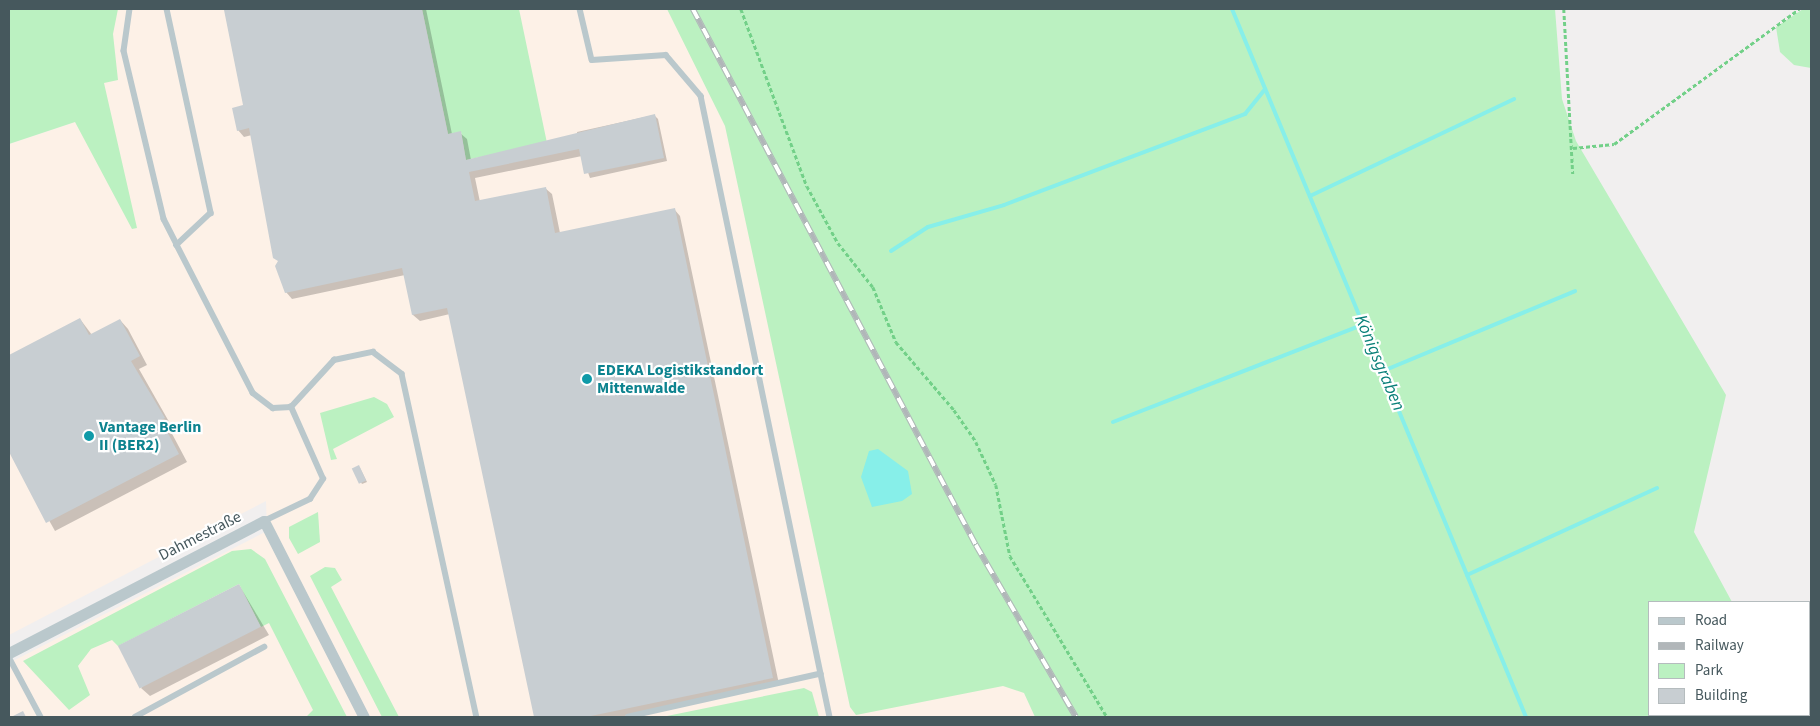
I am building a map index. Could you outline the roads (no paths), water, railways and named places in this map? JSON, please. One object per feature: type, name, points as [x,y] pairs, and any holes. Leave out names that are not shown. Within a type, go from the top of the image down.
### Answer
[{"type":"street","name":"Dahmestraße","points":[[9,653],[264,521],[364,717]]},
{"type":"lane","points":[[130,9],[124,51],[164,218],[253,393],[273,408],[291,407],[334,360],[373,352],[402,374],[477,717]]},
{"type":"lane","points":[[167,9],[211,213],[177,245]]},
{"type":"lane","points":[[580,9],[592,60],[666,55],[701,96],[830,717]]},
{"type":"lane","points":[[264,521],[310,499],[323,479],[291,407]]},
{"type":"lane","points":[[135,717],[264,648]]},
{"type":"lane","points":[[9,657],[41,717]]},
{"type":"lane","points":[[629,717],[821,674]]},
{"type":"water","points":[[878,449],[908,471],[912,494],[902,501],[872,507],[861,477],[869,451]]},
{"type":"waterway","name":"Königsgraben","points":[[1232,9],[1526,717]]},
{"type":"waterway","points":[[891,251],[928,227],[1004,205],[1245,114],[1265,89]]},
{"type":"waterway","points":[[1310,196],[1514,99]]},
{"type":"waterway","points":[[1383,371],[1575,291]]},
{"type":"waterway","points":[[1113,422],[1364,324]]},
{"type":"waterway","points":[[1467,575],[1657,488]]},
{"type":"railway","points":[[693,9],[976,545],[1076,717]]},
{"type":"place","name":"EDEKA Logistikstandort Mittenwalde","points":[[587,379]]},
{"type":"place","name":"Vantage Berlin II (BER2)","points":[[89,436]]}]
